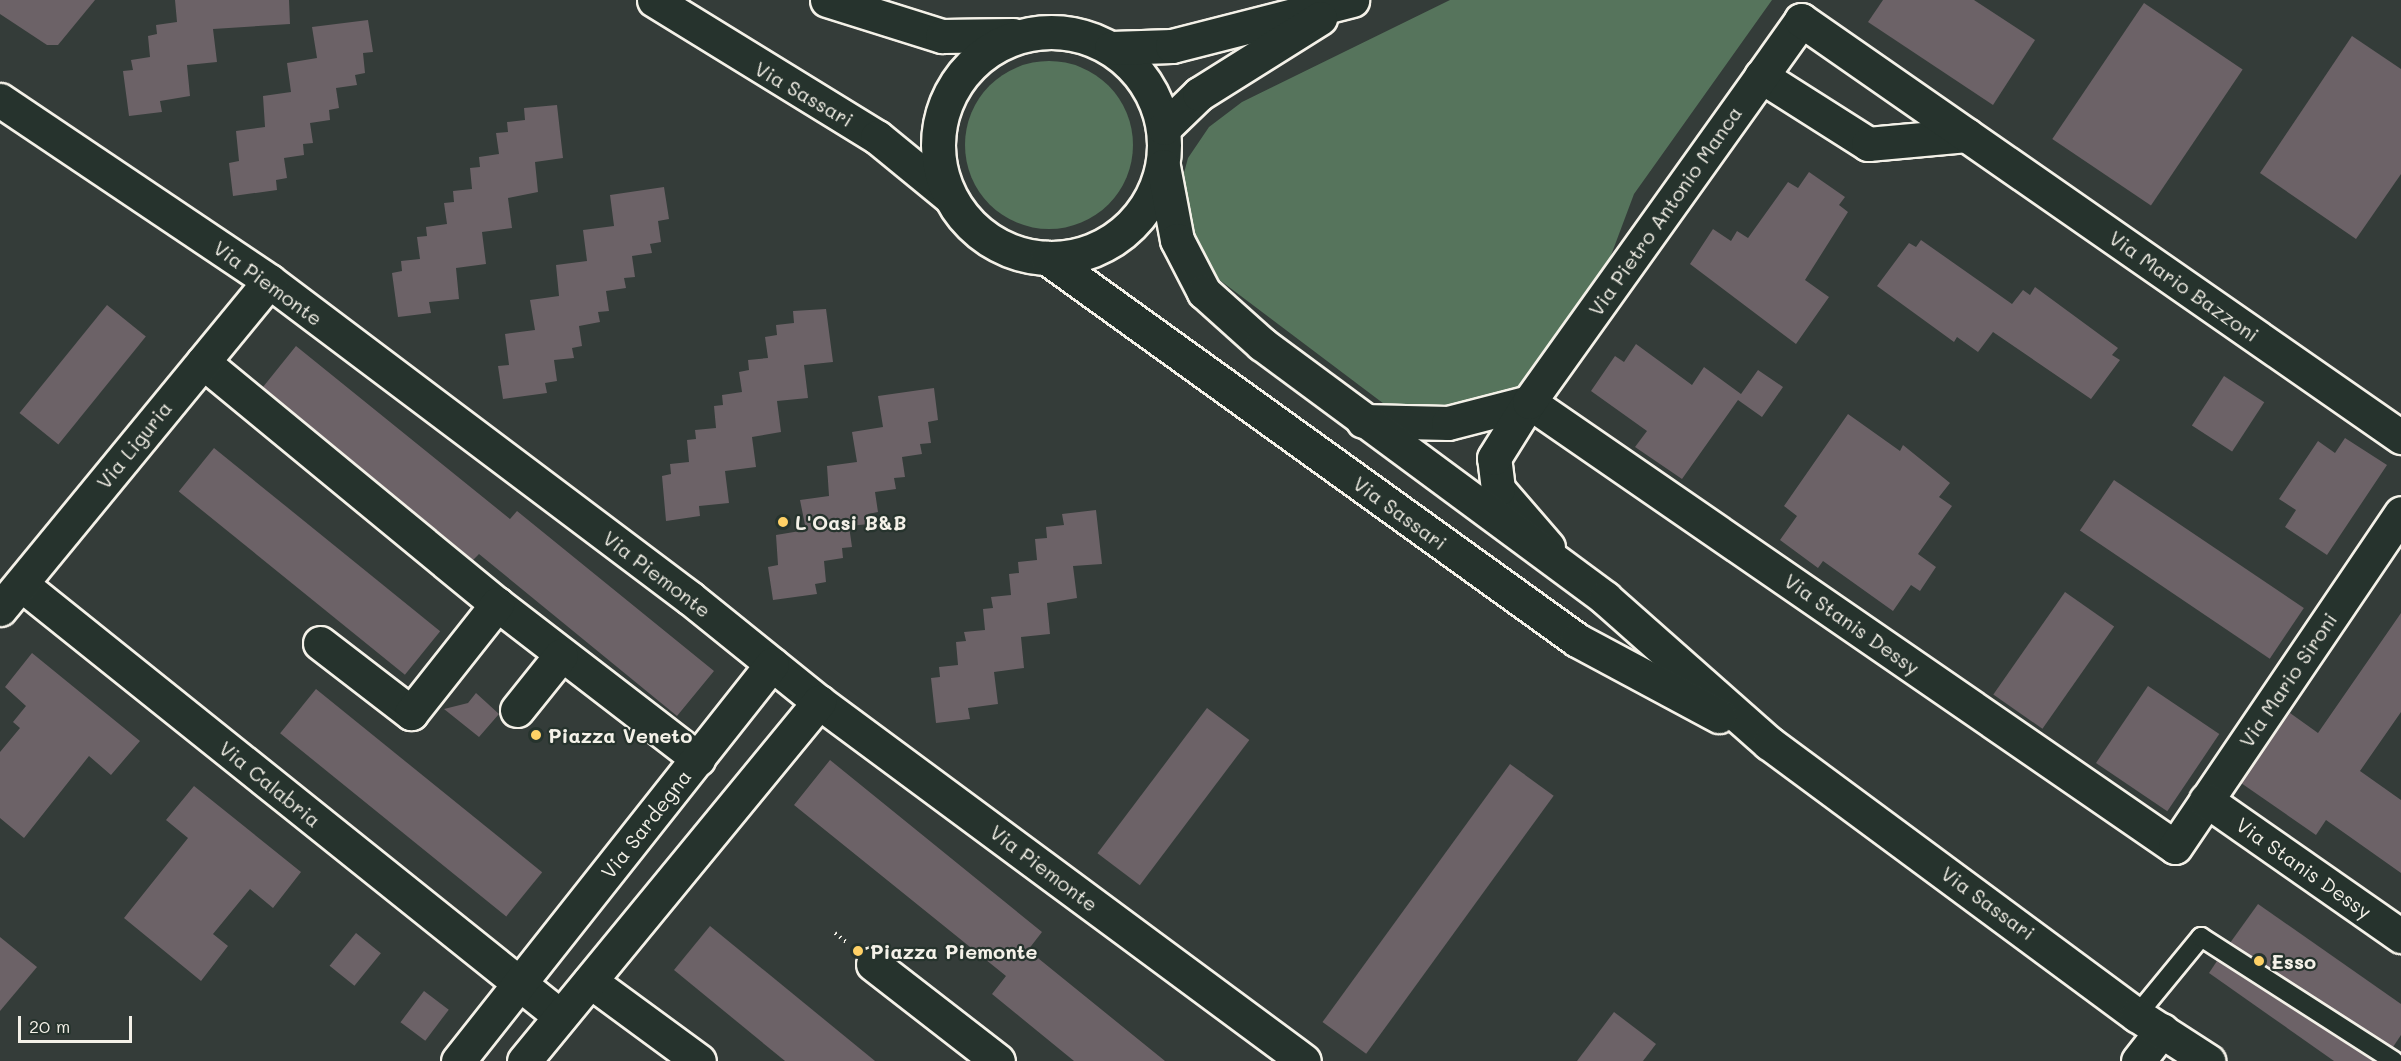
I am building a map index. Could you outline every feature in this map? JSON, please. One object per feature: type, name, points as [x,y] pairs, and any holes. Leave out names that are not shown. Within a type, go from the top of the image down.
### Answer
[{"type":"street","name":"Via Sassari","points":[[654,0],[877,137],[949,196],[989,241],[1027,256],[1047,258],[1577,640],[1769,743]]},
{"type":"street","points":[[826,0],[942,36],[1077,34],[1111,48],[1140,74],[1164,128],[1163,166],[1150,198],[1130,226],[1092,250],[1047,258]]},
{"type":"street","points":[[1111,48],[1172,46],[1348,2]]},
{"type":"street","points":[[1164,128],[1199,94],[1348,2]]},
{"type":"street","name":"Via Pietro Antonio Manca","points":[[1567,569],[1498,489],[1494,458],[1529,402],[1801,20]]},
{"type":"street","name":"Via Mario Bazzoni","points":[[1801,20],[2401,437]]},
{"type":"street","points":[[949,196],[937,153],[938,131],[951,88],[981,55],[1020,35]]},
{"type":"street","points":[[1761,76],[1868,144],[1967,135]]},
{"type":"street","name":"Via Piemonte","points":[[0,100],[269,281],[819,702],[1304,1061]]},
{"type":"street","name":"Via Sassari","points":[[1163,166],[1177,240],[1204,291],[1262,344],[1605,598],[1769,743],[2150,1022],[2208,1061]]},
{"type":"street","name":"Via Liguria","points":[[0,609],[269,281]]},
{"type":"street","points":[[202,362],[497,604],[698,759]]},
{"type":"street","points":[[1364,421],[1448,423],[1529,402]]},
{"type":"street","name":"Via Stanis Dessy","points":[[1529,402],[2175,847]]},
{"type":"street","name":"Via Mario Sironi","points":[[2175,847],[2401,513]]},
{"type":"street","name":"Via Calabria","points":[[21,584],[520,985]]},
{"type":"street","points":[[320,643],[411,713],[497,604]]},
{"type":"street","points":[[517,710],[561,655]]},
{"type":"street","name":"Via Sardegna","points":[[458,1061],[772,664]]},
{"type":"street","points":[[524,1061],[819,702]]},
{"type":"street","name":"Via Stanis Dessy","points":[[2206,800],[2401,936]]},
{"type":"street","points":[[873,964],[998,1061]]},
{"type":"street","points":[[590,981],[699,1061]]},
{"type":"street","points":[[520,985],[560,1016]]},
{"type":"street","points":[[2138,1061],[2150,1022]]},
{"type":"lane","points":[[2150,1022],[2201,937],[2394,1061]]},
{"type":"green space","points":[[1450,0],[1772,0],[1634,194],[1586,322],[1529,402],[1408,422],[1213,275],[1193,241],[1180,188],[1188,158],[1209,127],[1242,102]]},
{"type":"green space","points":[[1049,61],[1065,62],[1081,67],[1109,85],[1127,113],[1132,129],[1132,161],[1127,177],[1109,205],[1081,223],[1065,228],[1049,229],[1033,228],[1017,223],[989,205],[971,177],[966,161],[965,145],[966,129],[971,113],[989,85],[1017,67],[1033,62]]},
{"type":"building","points":[[0,0],[95,0],[58,45],[47,45],[0,14]]},
{"type":"building","points":[[175,0],[289,0],[290,24],[213,29],[217,62],[187,65],[190,96],[160,101],[162,112],[129,116],[123,71],[133,70],[131,60],[150,57],[148,36],[157,34],[156,25],[177,22]]},
{"type":"building","points":[[1883,0],[1974,0],[2035,40],[1993,105],[1868,22]]},
{"type":"building","points":[[2144,3],[2243,70],[2151,206],[2052,139]]},
{"type":"building","points":[[368,20],[373,52],[363,53],[365,73],[355,75],[357,85],[336,88],[339,108],[329,110],[330,120],[310,123],[313,143],[303,144],[304,155],[284,158],[287,178],[276,180],[277,190],[233,196],[229,163],[239,161],[236,131],[265,127],[263,96],[291,92],[287,63],[317,58],[312,27]]},
{"type":"building","points":[[2352,36],[2401,69],[2401,174],[2356,239],[2260,173]]},
{"type":"building","points":[[557,105],[563,158],[535,162],[538,192],[508,198],[512,228],[482,232],[486,264],[456,268],[459,299],[429,302],[431,313],[398,317],[392,273],[402,271],[401,261],[420,259],[417,237],[427,236],[426,227],[447,224],[444,203],[454,202],[453,191],[472,189],[470,168],[480,167],[479,157],[499,154],[496,133],[508,132],[507,122],[525,120],[524,108]]},
{"type":"building","points":[[1809,172],[1845,197],[1839,205],[1848,212],[1805,280],[1829,297],[1796,344],[1690,264],[1713,229],[1731,241],[1737,231],[1748,238],[1788,182],[1798,188]]},
{"type":"building","points":[[664,187],[669,219],[658,221],[661,242],[650,244],[652,253],[632,256],[635,277],[624,278],[626,288],[606,291],[609,311],[598,312],[600,322],[579,326],[582,346],[572,348],[574,358],[554,360],[557,381],[545,383],[547,393],[503,399],[498,366],[509,365],[505,334],[535,330],[530,300],[559,296],[556,265],[587,261],[583,230],[614,226],[610,195]]},
{"type":"building","points":[[1921,240],[2012,304],[2023,290],[2030,295],[2035,287],[2118,348],[2112,355],[2120,360],[2091,399],[1993,332],[1978,352],[1957,337],[1954,342],[1877,286],[1909,243],[1916,247]]},
{"type":"building","points":[[107,305],[146,336],[58,444],[20,413]]},
{"type":"building","points":[[826,309],[833,362],[804,365],[808,398],[777,401],[781,432],[752,437],[756,467],[725,471],[729,503],[699,506],[700,516],[666,521],[662,476],[671,474],[670,464],[689,462],[687,440],[696,439],[695,430],[716,428],[714,406],[723,405],[722,395],[742,392],[739,372],[749,370],[748,360],[768,358],[765,337],[777,335],[776,325],[794,323],[793,311]]},
{"type":"building","points":[[1636,344],[1692,385],[1704,367],[1741,394],[1758,370],[1783,387],[1762,417],[1738,400],[1682,479],[1635,447],[1647,431],[1591,391],[1615,356],[1624,362]]},
{"type":"building","points":[[296,346],[510,519],[517,511],[714,671],[677,716],[479,554],[473,560],[263,387]]},
{"type":"building","points":[[2224,376],[2264,402],[2232,452],[2192,425]]},
{"type":"building","points":[[934,388],[938,420],[928,422],[931,443],[920,444],[922,454],[902,457],[905,477],[894,478],[896,489],[875,492],[878,512],[868,514],[869,524],[849,526],[852,547],[842,548],[843,558],[824,561],[826,582],[815,584],[817,594],[773,600],[768,567],[778,565],[776,535],[806,530],[800,500],[829,496],[827,466],[857,462],[852,432],[883,427],[878,396]]},
{"type":"building","points":[[1848,414],[1900,451],[1903,445],[1950,483],[1939,497],[1952,506],[1918,554],[1936,567],[1920,591],[1911,585],[1893,611],[1823,561],[1818,568],[1780,540],[1797,516],[1784,506]]},
{"type":"building","points":[[2345,438],[2387,465],[2327,555],[2285,527],[2296,510],[2279,499],[2318,441],[2335,453]]},
{"type":"building","points":[[214,448],[440,631],[405,675],[179,492]]},
{"type":"building","points":[[2114,480],[2304,608],[2270,659],[2080,531]]},
{"type":"building","points":[[1096,510],[1102,564],[1073,566],[1077,598],[1047,603],[1050,634],[1021,637],[1024,668],[994,672],[998,704],[968,708],[970,719],[936,723],[931,678],[940,677],[939,667],[958,665],[956,642],[966,641],[964,632],[985,630],[983,609],[993,608],[991,597],[1011,595],[1009,574],[1019,573],[1018,562],[1037,560],[1035,539],[1047,538],[1046,527],[1064,525],[1062,514]]},
{"type":"building","points":[[2065,592],[2114,626],[2042,729],[1993,694]]},
{"type":"building","points":[[2401,613],[2401,712],[2360,771],[2401,800],[2401,873],[2326,820],[2316,835],[2241,783],[2290,713],[2318,733]]},
{"type":"building","points":[[32,653],[140,741],[111,775],[89,756],[24,838],[0,818],[0,752],[20,728],[13,722],[26,706],[5,687]]},
{"type":"building","points":[[2148,686],[2219,734],[2167,811],[2096,763]]},
{"type":"building","points":[[316,689],[542,872],[506,916],[280,733]]},
{"type":"building","points":[[476,693],[499,714],[479,737],[444,709],[468,703]]},
{"type":"building","points":[[1207,708],[1249,740],[1140,885],[1097,853]]},
{"type":"building","points":[[830,760],[1042,932],[1028,950],[1165,1061],[1074,1061],[992,994],[1006,976],[794,805]]},
{"type":"building","points":[[1510,764],[1554,796],[1366,1054],[1322,1022]]},
{"type":"building","points":[[194,786],[301,872],[273,908],[250,889],[213,934],[228,946],[201,981],[124,918],[188,838],[166,820]]},
{"type":"building","points":[[2258,904],[2401,1004],[2401,1035],[2393,1047],[2230,943]]},
{"type":"building","points":[[710,926],[875,1061],[785,1061],[674,970]]},
{"type":"building","points":[[356,933],[381,953],[354,986],[330,966]]},
{"type":"building","points":[[0,937],[37,967],[0,1011]]},
{"type":"building","points":[[2217,961],[2373,1061],[2334,1061],[2209,973]]},
{"type":"building","points":[[424,991],[449,1010],[425,1041],[401,1022]]},
{"type":"building","points":[[1614,1012],[1656,1044],[1643,1061],[1577,1061]]},
{"type":"place","name":"L'Oasi B&B","points":[[783,522]]},
{"type":"place","name":"Piazza Veneto","points":[[536,735]]},
{"type":"place","name":"Piazza Piemonte","points":[[858,951]]},
{"type":"place","name":"Esso","points":[[2259,961]]}]
